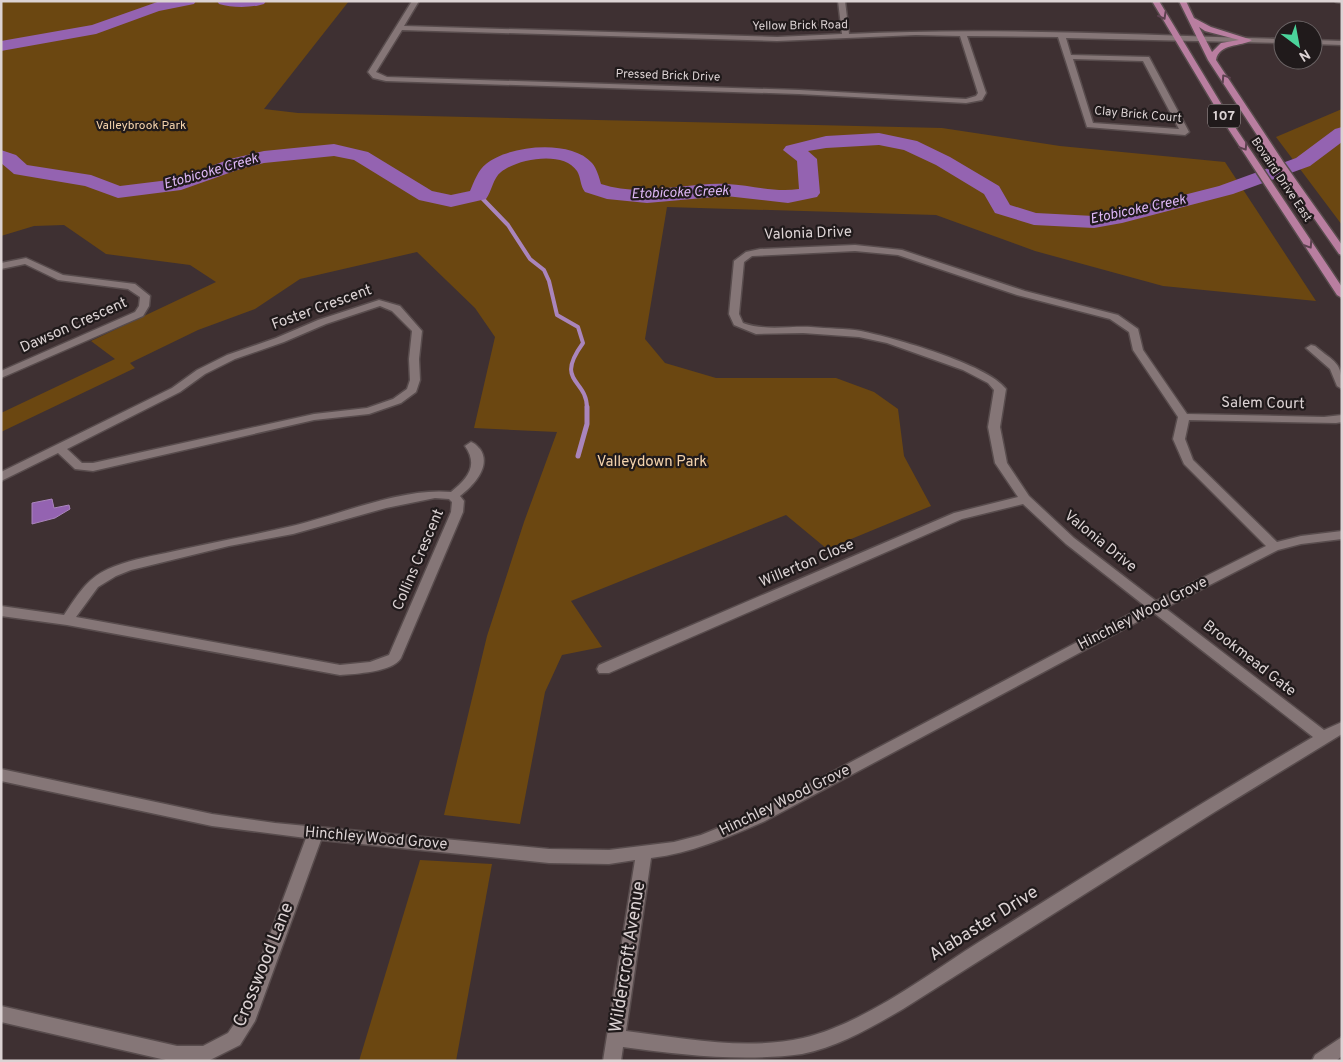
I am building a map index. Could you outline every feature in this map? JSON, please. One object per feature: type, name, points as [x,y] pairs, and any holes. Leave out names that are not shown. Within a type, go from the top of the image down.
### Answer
[{"type":"main road","name":"Bovaird Drive East","points":[[1155,1],[1259,171],[1274,189],[1342,295]]},
{"type":"main road","name":"Bovaird Drive East","points":[[1182,1],[1212,60],[1280,164],[1342,252]]},
{"type":"main road","points":[[1192,20],[1208,29],[1248,40]]},
{"type":"main road","points":[[1212,60],[1212,55],[1220,47],[1248,40]]},
{"type":"street","name":"Pressed Brick Drive","points":[[416,1],[372,72],[376,76],[396,79],[799,92],[966,101],[979,98],[982,93],[963,34]]},
{"type":"street","points":[[841,1],[846,36]]},
{"type":"street","name":"Yellow Brick Road","points":[[401,28],[777,39],[916,33],[1273,41]]},
{"type":"street","name":"Clay Brick Court","points":[[1061,35],[1090,125],[1186,132],[1146,59],[1069,57]]},
{"type":"street","points":[[1323,42],[1342,43]]},
{"type":"street","name":"Valonia Drive","points":[[1154,607],[1070,541],[1026,499],[1001,463],[994,427],[1000,389],[992,382],[967,368],[877,338],[803,330],[763,331],[744,328],[737,322],[734,314],[739,261],[749,254],[760,252],[855,248],[899,252],[1021,293],[1114,317],[1124,322],[1134,331],[1138,350],[1184,417]]},
{"type":"street","name":"Dawson Crescent","points":[[1,266],[26,261],[61,278],[131,286],[145,296],[143,310],[139,314],[1,375]]},
{"type":"street","name":"Foster Crescent","points":[[1,477],[59,448],[176,390],[201,372],[231,357],[280,340],[322,322],[379,303],[394,305],[417,331],[414,359],[415,380],[412,390],[397,401],[369,411],[314,417],[93,467],[79,466],[59,448]]},
{"type":"street","points":[[1311,348],[1335,368],[1342,386]]},
{"type":"street","points":[[1184,417],[1179,439],[1188,461],[1274,547]]},
{"type":"street","name":"Salem Court","points":[[1184,417],[1324,420],[1342,418]]},
{"type":"street","points":[[453,496],[473,478],[478,464],[478,454],[471,446]]},
{"type":"street","name":"Collins Crescent","points":[[1,611],[67,620],[340,670],[372,667],[394,658],[457,512],[458,501],[453,496],[435,494],[385,504],[293,530],[230,542],[128,566],[111,573],[93,584],[67,620]]},
{"type":"street","name":"Willerton Close","points":[[604,669],[958,516],[1026,499]]},
{"type":"street","name":"Hinchley Wood Grove","points":[[1,775],[212,820],[315,834],[549,856],[609,857],[674,849],[704,840],[760,817],[1154,607],[1274,547],[1301,540],[1342,535]]},
{"type":"street","name":"Brookmead Gate","points":[[1154,607],[1324,738]]},
{"type":"street","name":"Alabaster Drive","points":[[616,1038],[734,1052],[795,1047],[833,1036],[914,992],[1342,727]]},
{"type":"street","name":"Crosswood Lane","points":[[1,1014],[177,1054],[204,1054],[234,1039],[246,1021],[315,834]]},
{"type":"street","name":"Wildercroft Avenue","points":[[612,1061],[644,854]]},
{"type":"street","points":[[1320,1061],[1342,1045]]},
{"type":"green space","name":"Valleybrook Park","points":[[1,1],[349,1],[264,109],[298,113],[942,128],[1060,146],[1225,162],[1316,301],[1163,286],[1035,251],[936,215],[667,207],[645,339],[665,363],[716,378],[836,378],[874,392],[898,409],[904,456],[931,506],[827,549],[786,515],[571,601],[602,647],[562,655],[545,692],[520,824],[444,815],[487,636],[524,522],[557,432],[474,428],[495,337],[475,308],[417,252],[300,279],[255,309],[198,330],[130,363],[135,368],[1,432],[1,413],[115,359],[91,341],[216,282],[190,265],[106,254],[64,225],[34,226],[1,236]]},
{"type":"green space","points":[[1342,109],[1342,225],[1276,137]]},
{"type":"green space","points":[[420,860],[492,864],[456,1061],[359,1061]]},
{"type":"shaded area","points":[[52,499],[54,508],[69,505],[70,509],[55,518],[32,524],[32,503]]},
{"type":"waterway","name":"Etobicoke Creek","points":[[1,46],[96,29],[155,7],[188,1]]},
{"type":"waterway","name":"Etobicoke Creek","points":[[225,1],[258,1]]},
{"type":"waterway","name":"Etobicoke Creek","points":[[1,156],[9,159],[21,170],[91,181],[118,192],[181,184],[237,163],[264,157],[334,150],[361,156],[426,196],[451,201],[479,195],[488,174],[502,162],[526,155],[552,153],[575,159],[584,166],[592,188],[607,193],[647,197],[726,190],[788,197],[810,193],[807,159],[793,150],[826,142],[879,139],[910,145],[943,161],[992,190],[1002,209],[1034,219],[1094,222],[1122,217],[1226,190],[1303,162],[1342,133]]},
{"type":"waterway","points":[[479,195],[508,225],[530,259],[544,270],[549,281],[557,315],[578,327],[583,343],[571,366],[574,379],[586,398],[587,408]]},
{"type":"waterway","points":[[578,456],[587,424],[587,408]]},
{"type":"park label","name":"Valleydown Park","points":[[652,462]]}]
